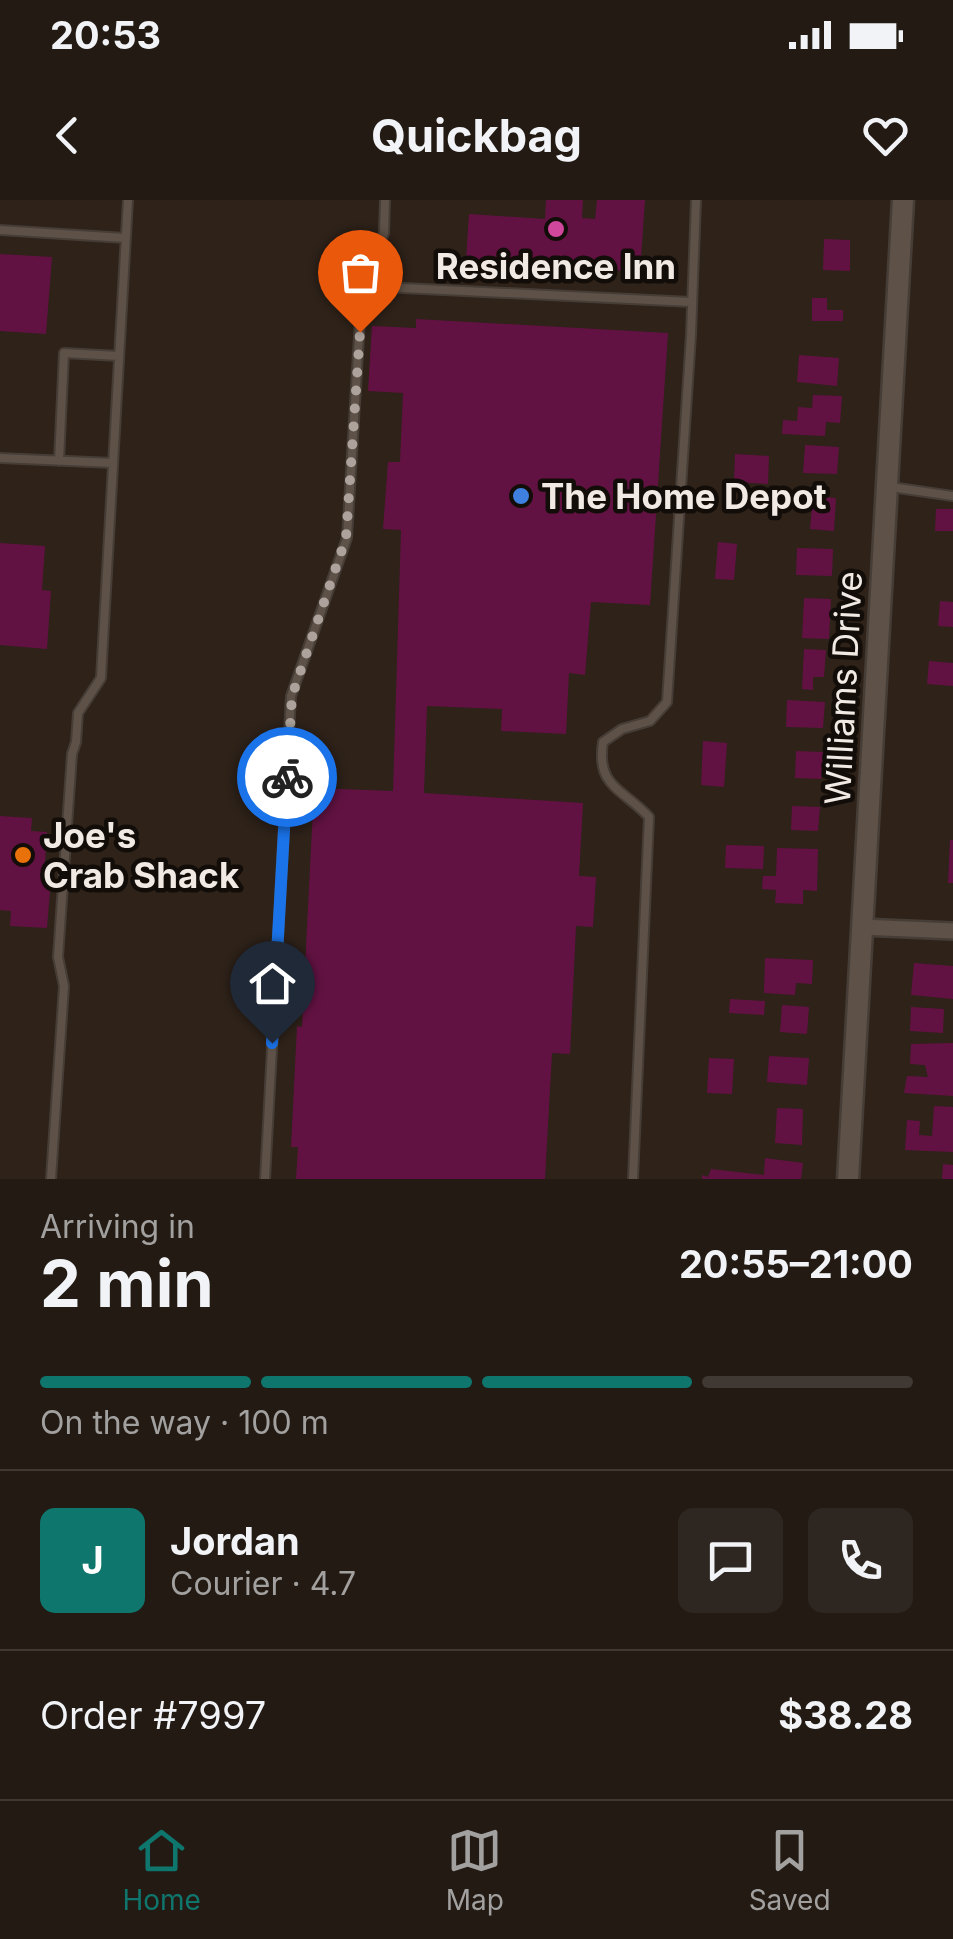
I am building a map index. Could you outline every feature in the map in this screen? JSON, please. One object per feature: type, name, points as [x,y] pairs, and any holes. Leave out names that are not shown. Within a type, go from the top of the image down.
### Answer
[{"type":"street","name":"Williams Drive","points":[[848,1179],[903,200]]},
{"type":"street","points":[[861,926],[953,931]]},
{"type":"lane","points":[[51,1179],[64,986],[58,957],[72,754],[78,713],[101,678],[128,200]]},
{"type":"lane","points":[[265,1179],[292,696],[346,538],[362,286],[384,233],[386,200]]},
{"type":"lane","points":[[633,1179],[649,817],[632,799],[609,785],[600,763],[603,742],[622,729],[650,720],[667,702],[696,200]]},
{"type":"lane","points":[[0,230],[125,238]]},
{"type":"lane","points":[[362,286],[691,302]]},
{"type":"lane","points":[[59,461],[64,354],[119,356]]},
{"type":"lane","points":[[0,458],[113,463]]},
{"type":"lane","points":[[887,486],[953,496]]},
{"type":"building","name":"Residence Inn","points":[[546,200],[583,200],[582,218],[595,219],[597,200],[645,200],[640,272],[466,260],[469,214],[545,219]]},
{"type":"building","points":[[824,239],[850,240],[850,271],[823,270]]},
{"type":"building","points":[[0,254],[52,257],[46,334],[0,331]]},
{"type":"building","points":[[812,298],[827,298],[827,310],[843,310],[843,321],[812,321]]},
{"type":"building","points":[[416,319],[668,333],[650,605],[591,602],[585,675],[569,673],[566,734],[501,731],[502,709],[427,706],[424,793],[583,803],[579,876],[596,877],[593,927],[576,926],[570,1054],[552,1053],[545,1179],[296,1179],[298,1147],[291,1147],[297,1026],[302,1027],[314,788],[393,791],[401,530],[383,529],[388,462],[400,462],[403,393],[368,391],[372,326],[416,328]]},
{"type":"building","points":[[799,355],[839,358],[837,386],[797,382]]},
{"type":"building","points":[[813,395],[842,396],[840,423],[826,422],[825,436],[782,434],[783,420],[797,421],[798,407],[812,408]]},
{"type":"building","points":[[805,445],[839,447],[837,474],[803,473]]},
{"type":"building","points":[[735,454],[769,456],[768,484],[734,482]]},
{"type":"building","points":[[813,496],[836,498],[834,531],[810,529]]},
{"type":"building","points":[[936,509],[953,509],[953,531],[935,531]]},
{"type":"building","points":[[718,542],[737,544],[734,580],[715,579]]},
{"type":"building","points":[[0,543],[45,546],[42,590],[51,591],[47,649],[0,645]]},
{"type":"building","points":[[797,548],[833,549],[832,576],[796,575]]},
{"type":"building","points":[[804,598],[831,599],[829,639],[802,638]]},
{"type":"building","points":[[940,601],[953,602],[953,627],[938,626]]},
{"type":"building","points":[[804,649],[826,650],[824,677],[813,677],[813,690],[802,689]]},
{"type":"building","points":[[929,661],[953,663],[953,686],[927,684]]},
{"type":"building","points":[[787,700],[825,702],[823,728],[786,727]]},
{"type":"building","points":[[703,741],[727,743],[724,787],[701,785]]},
{"type":"building","points":[[796,751],[823,752],[821,779],[795,778]]},
{"type":"building","points":[[792,806],[820,807],[818,831],[791,830]]},
{"type":"building","name":"Joe's Crab Shack","points":[[0,816],[32,818],[31,831],[47,832],[44,878],[51,879],[47,928],[10,926],[11,911],[0,910]]},
{"type":"building","points":[[953,840],[953,883],[948,883]]},
{"type":"building","points":[[726,845],[764,846],[763,869],[725,868]]},
{"type":"building","points":[[777,848],[818,849],[817,891],[803,890],[803,904],[775,903],[776,890],[762,889],[763,876],[776,876]]},
{"type":"building","points":[[765,958],[813,960],[812,984],[796,983],[795,995],[764,993]]},
{"type":"building","points":[[914,963],[953,966],[953,999],[911,995]]},
{"type":"building","points":[[730,999],[765,1001],[764,1015],[729,1013]]},
{"type":"building","points":[[782,1005],[809,1007],[807,1034],[780,1032]]},
{"type":"building","points":[[911,1007],[944,1009],[943,1033],[910,1031]]},
{"type":"building","points":[[953,1043],[953,1096],[904,1093],[907,1076],[928,1077],[925,1065],[910,1064],[911,1044]]},
{"type":"building","points":[[769,1056],[809,1058],[807,1085],[767,1082]]},
{"type":"building","points":[[709,1058],[734,1059],[732,1094],[707,1093]]},
{"type":"building","points":[[934,1106],[953,1107],[953,1152],[905,1150],[907,1120],[920,1121],[919,1135],[932,1136]]},
{"type":"building","points":[[777,1108],[803,1109],[802,1145],[775,1143]]},
{"type":"building","points":[[765,1158],[803,1163],[801,1179],[702,1179],[702,1175],[708,1177],[711,1169],[764,1175]]},
{"type":"building","points":[[943,1164],[953,1165],[953,1179],[942,1179]]},
{"type":"way so far","points":[[287,777],[292,696],[346,538],[360,332]]},
{"type":"place","name":"Residence Inn","points":[[556,229]]},
{"type":"place","name":"The Home Depot","points":[[521,496]]},
{"type":"place","name":"Joe's Crab Shack","points":[[23,855]]},
{"type":"route","points":[[272,1043],[287,777]]}]
